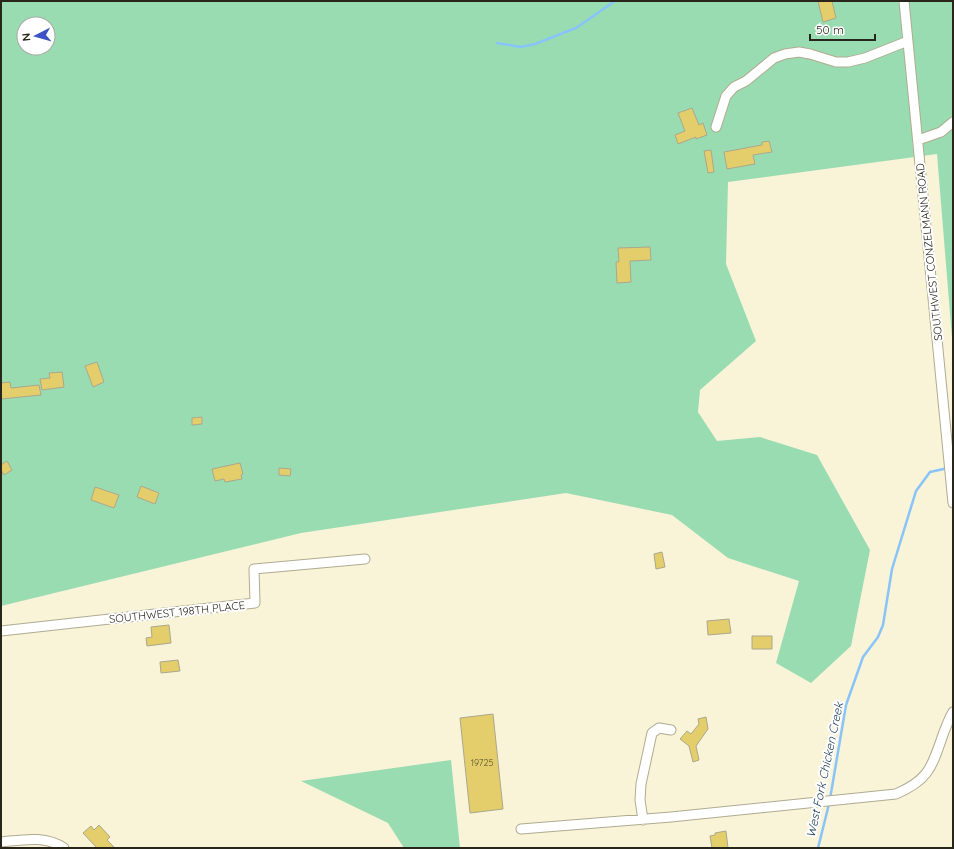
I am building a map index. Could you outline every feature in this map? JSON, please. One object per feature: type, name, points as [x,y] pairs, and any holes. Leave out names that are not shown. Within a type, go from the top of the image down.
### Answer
[{"type":"street","name":"SOUTHWEST CONZELMANN ROAD","points":[[904,1],[953,503]]},
{"type":"street","points":[[716,127],[726,96],[734,87],[746,81],[774,58],[784,54],[799,52],[836,62],[848,62],[865,58],[908,41]]},
{"type":"street","points":[[918,140],[940,132],[953,122]]},
{"type":"street","name":"SOUTHWEST 198TH PLACE","points":[[1,631],[255,603],[254,569],[365,559]]},
{"type":"street","points":[[521,829],[643,820],[896,794],[909,789],[920,781],[928,771],[953,712]]},
{"type":"street","points":[[643,820],[640,800],[641,784],[652,733],[659,728],[672,730]]},
{"type":"street","points":[[1,842],[34,839],[48,840],[64,848]]},
{"type":"green space","points":[[1,1],[953,1],[953,350],[937,154],[728,182],[726,264],[756,341],[700,390],[698,412],[717,441],[760,437],[817,455],[870,550],[851,646],[811,683],[776,663],[799,581],[728,558],[672,515],[566,493],[301,533],[1,606]]},
{"type":"green space","points":[[451,760],[460,848],[404,848],[388,823],[301,781]]},
{"type":"building","points":[[818,1],[832,1],[836,18],[823,22]]},
{"type":"building","points":[[692,108],[699,125],[703,123],[707,135],[696,139],[696,137],[678,144],[675,135],[685,131],[678,113]]},
{"type":"building","points":[[769,141],[772,152],[753,155],[755,164],[727,169],[724,152],[762,145],[762,142]]},
{"type":"building","points":[[711,150],[714,172],[708,173],[704,151]]},
{"type":"building","points":[[650,247],[651,260],[630,261],[631,282],[617,283],[616,262],[619,262],[618,248]]},
{"type":"building","points":[[97,362],[104,382],[93,387],[85,366]]},
{"type":"building","points":[[62,372],[64,387],[42,390],[40,379],[50,378],[49,373]]},
{"type":"building","points":[[10,382],[11,388],[39,385],[41,395],[1,399],[1,383]]},
{"type":"building","points":[[202,417],[202,424],[192,425],[192,418]]},
{"type":"building","points":[[7,461],[12,470],[4,475],[1,470],[1,465]]},
{"type":"building","points":[[240,463],[243,474],[241,475],[242,479],[225,482],[224,479],[215,481],[212,469]]},
{"type":"building","points":[[279,468],[291,469],[290,476],[279,475]]},
{"type":"building","points":[[141,486],[159,493],[155,504],[137,497]]},
{"type":"building","points":[[95,487],[119,495],[114,508],[91,500]]},
{"type":"building","points":[[662,552],[665,567],[656,569],[654,554]]},
{"type":"building","points":[[729,619],[731,633],[708,635],[707,621]]},
{"type":"building","points":[[169,625],[171,643],[147,646],[146,638],[152,637],[151,627]]},
{"type":"building","points":[[752,636],[772,636],[772,649],[752,649]]},
{"type":"building","points":[[178,660],[180,671],[161,673],[160,662]]},
{"type":"building","points":[[493,714],[503,809],[470,813],[460,718]]},
{"type":"building","points":[[706,717],[708,729],[696,746],[699,760],[693,762],[689,746],[680,739],[687,731],[691,734],[699,724],[698,719]]},
{"type":"building","points":[[99,825],[110,837],[107,840],[115,848],[97,848],[83,833],[91,826],[94,830]]},
{"type":"building","points":[[726,831],[728,848],[712,848],[710,836],[715,835],[715,833]]},
{"type":"waterway","points":[[497,43],[521,47],[535,44],[576,28],[615,1]]},
{"type":"waterway","name":"West Fork Chicken Creek","points":[[830,799],[846,705],[863,657],[878,637],[883,625],[892,569],[916,491],[930,472],[948,468]]},
{"type":"waterway","name":"West Fork Chicken Creek","points":[[818,848],[829,804]]}]
